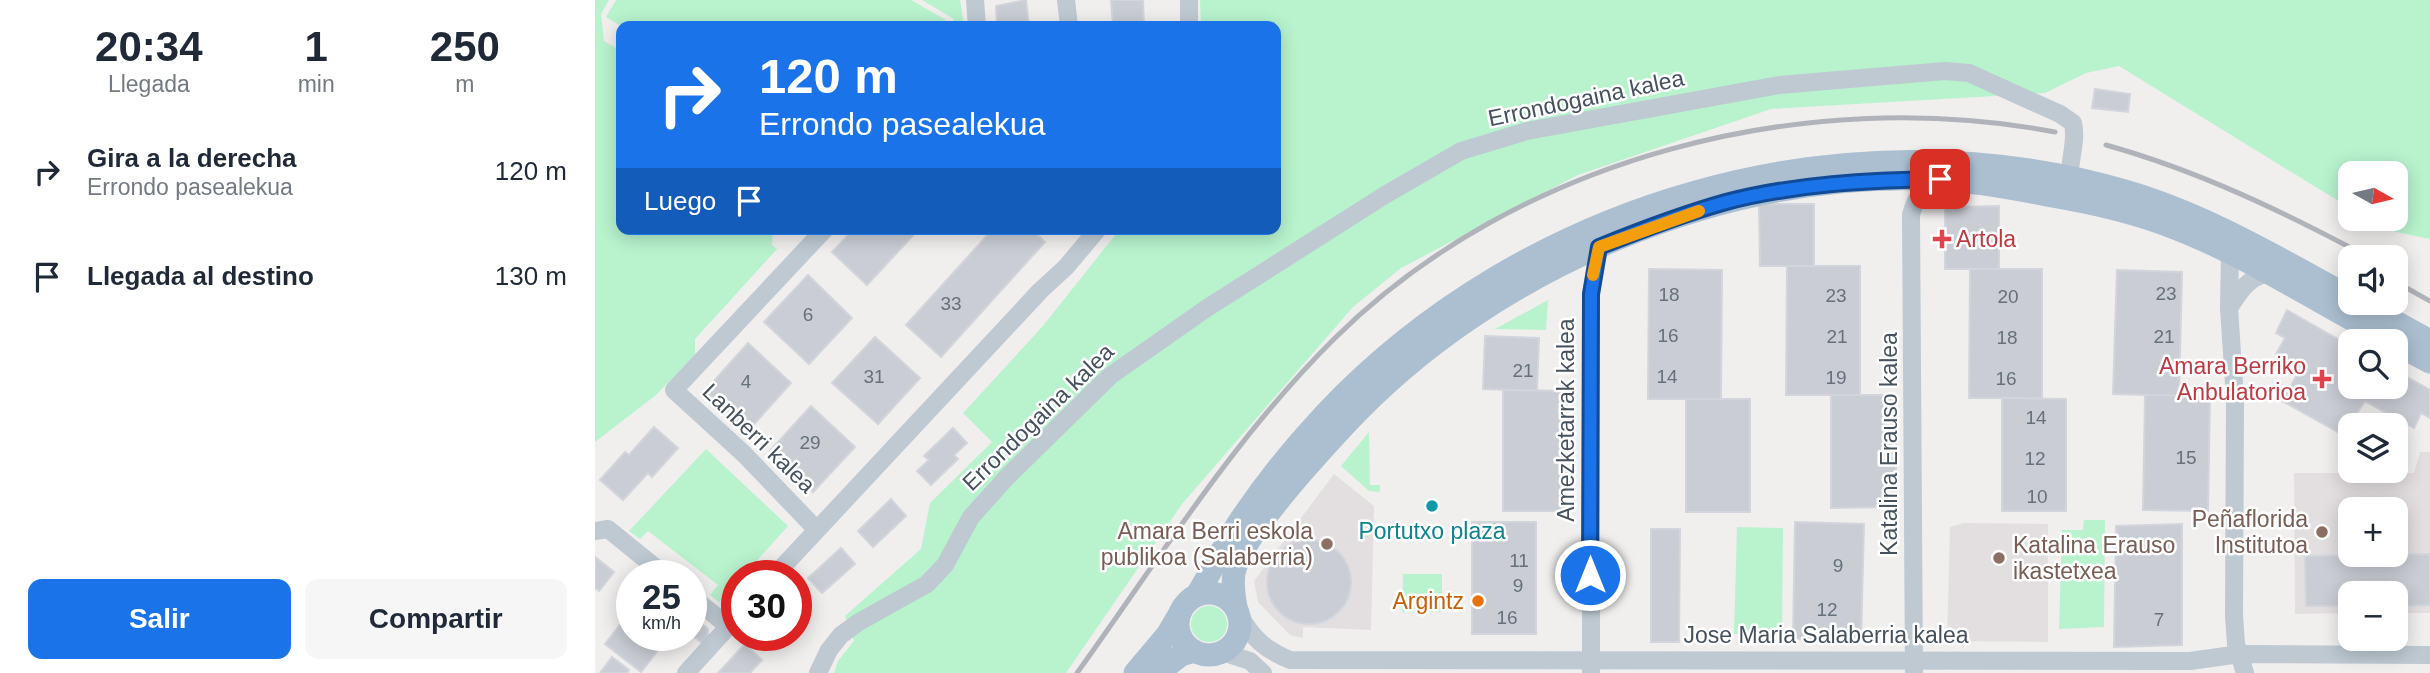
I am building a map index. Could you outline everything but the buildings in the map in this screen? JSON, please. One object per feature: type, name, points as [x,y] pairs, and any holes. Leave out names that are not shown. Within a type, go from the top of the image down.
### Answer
[{"type":"main road","points":[[1135,673],[1167,635],[1180,613],[1197,595],[1240,520],[1284,461],[1327,412],[1403,342],[1464,299],[1536,254],[1594,226],[1658,203],[1734,181],[1793,170],[1908,161],[1986,166],[2072,188],[2164,204],[2240,249],[2338,292]]},
{"type":"main road","points":[[1180,613],[1180,635],[1194,651],[1203,654],[1222,652],[1235,641],[1238,612],[1234,572],[1241,555],[1298,477],[1350,419],[1406,366],[1496,301],[1554,266],[1665,221],[1729,202],[1793,190],[1888,180],[1940,179],[2072,188]]},
{"type":"main road","points":[[2240,249],[2266,274],[2369,329]]},
{"type":"main road","points":[[2383,315],[2430,341]]},
{"type":"main road","points":[[2408,350],[2430,362]]},
{"type":"main road","points":[[1197,595],[1219,594],[1238,612]]},
{"type":"main road","points":[[1158,673],[1181,655],[1194,651]]},
{"type":"street","points":[[975,0],[977,21]]},
{"type":"street","points":[[1066,0],[1068,21]]},
{"type":"street","points":[[1189,0],[1189,21]]},
{"type":"street","name":"Errondogaina kalea","points":[[818,673],[829,650],[841,635],[927,584],[945,565],[956,539],[980,507],[1110,376],[1207,308],[1461,151],[1527,131],[1779,85],[1945,71],[1969,73],[2060,114],[2073,123],[2076,139],[2072,188]]},
{"type":"street","points":[[1911,215],[1914,203],[1925,187],[1940,179]]},
{"type":"street","points":[[1888,180],[1900,192],[1911,215]]},
{"type":"street","name":"Katalina Erauso kalea","points":[[1911,215],[1914,667]]},
{"type":"street","name":"Lanberri kalea","points":[[816,529],[744,454],[674,390],[819,235]]},
{"type":"street","points":[[1040,291],[1058,261],[1079,235]]},
{"type":"street","points":[[788,560],[1040,291],[1066,267],[1093,235]]},
{"type":"street","name":"Amezketarrak kalea","points":[[1591,666],[1591,294],[1599,247]]},
{"type":"street","points":[[2240,249],[2229,308],[2235,399],[2234,616],[2245,673]]},
{"type":"street","name":"Amezketarrak kalea","points":[[1554,266],[1579,273],[1591,294]]},
{"type":"street","points":[[2229,308],[2246,283],[2254,276],[2266,274]]},
{"type":"street","points":[[595,531],[608,529],[646,560]]},
{"type":"street","points":[[1238,612],[1266,650],[1290,660]]},
{"type":"street","points":[[686,673],[721,634]]},
{"type":"street","points":[[1222,652],[1250,661],[1263,673]]},
{"type":"street","name":"Jose Maria Salaberria kalea","points":[[1290,660],[1591,666],[1914,667],[2189,661],[2240,654],[2430,655]]},
{"type":"street","points":[[1269,673],[1276,666],[1290,660]]},
{"type":"shaded area","name":"Peñaflorida Institutoa","points":[[2420,452],[2430,452],[2430,613],[2408,613],[2408,581],[2338,581],[2338,613],[2295,614],[2294,473],[2338,473],[2338,483],[2408,483],[2408,473],[2414,473]]},
{"type":"shaded area","name":"Amara Berri eskola publikoa (Salaberria)","points":[[1334,474],[1374,506],[1371,630],[1303,627],[1303,638],[1290,635],[1258,602],[1254,581]]},
{"type":"shaded area","name":"Katalina Erauso ikastetxea","points":[[1963,523],[2048,524],[2048,642],[1947,641],[1950,527]]},
{"type":"green space","points":[[595,0],[609,0],[601,14],[604,41],[616,48],[616,235],[773,235],[772,245],[777,249],[695,339],[695,355],[656,395],[595,442]]},
{"type":"green space","points":[[616,0],[911,0],[946,20],[616,23],[606,17]]},
{"type":"green space","points":[[922,0],[960,0],[963,21],[953,21],[954,19]]},
{"type":"green space","points":[[1200,0],[2430,0],[2430,239],[2392,231],[2408,231],[2408,161],[2338,161],[2338,201],[2119,66],[2086,73],[2045,93],[1771,109],[1578,175],[1401,268],[1353,307],[1182,504],[1066,673],[834,673],[838,661],[854,641],[845,616],[921,549],[930,503],[992,442],[963,413],[1042,327],[1115,235],[1281,235],[1281,21],[1201,21]]},
{"type":"green space","points":[[1548,300],[1546,330],[1495,329]]},
{"type":"green space","points":[[1369,432],[1370,485],[1380,485],[1380,492],[1369,491],[1341,466]]},
{"type":"green space","points":[[706,449],[788,526],[757,560],[721,560],[719,602],[710,595],[718,585],[707,577],[707,560],[686,560],[648,531],[640,539],[629,531]]},
{"type":"green space","points":[[2084,520],[2105,520],[2104,627],[2059,629],[2062,530],[2083,530]]},
{"type":"green space","points":[[1737,527],[1783,528],[1782,633],[1734,634]]},
{"type":"green space","points":[[1403,574],[1442,574],[1442,612],[1402,612]]},
{"type":"green space","points":[[1209,606],[1221,612],[1227,624],[1221,636],[1209,642],[1197,636],[1191,624],[1197,612]]},
{"type":"railway","points":[[1077,673],[1230,458],[1298,377],[1334,339],[1407,276],[1488,224],[1576,181],[1669,150],[1765,129],[1862,119],[1960,120],[2055,132]]},
{"type":"railway","points":[[2106,145],[2208,180],[2345,245]]},
{"type":"railway","points":[[2408,289],[2430,301]]},
{"type":"slow traffic","points":[[1593,275],[1599,247],[1665,221],[1699,211]]},
{"type":"place","name":"Artola","points":[[1942,239]]},
{"type":"place","name":"Amara Berriko Anbulatorioa","points":[[2322,379]]},
{"type":"place","name":"Portutxo plaza","points":[[1432,506]]},
{"type":"place","name":"Peñaflorida Institutoa","points":[[2322,532]]},
{"type":"place","name":"Amara Berri eskola publikoa (Salaberria)","points":[[1327,544]]},
{"type":"place","name":"Katalina Erauso ikastetxea","points":[[1999,558]]},
{"type":"place","name":"Argintz","points":[[1478,601]]},
{"type":"route","points":[[1590,575],[1591,294],[1599,247],[1665,221],[1729,202],[1849,183],[1940,179]]}]
